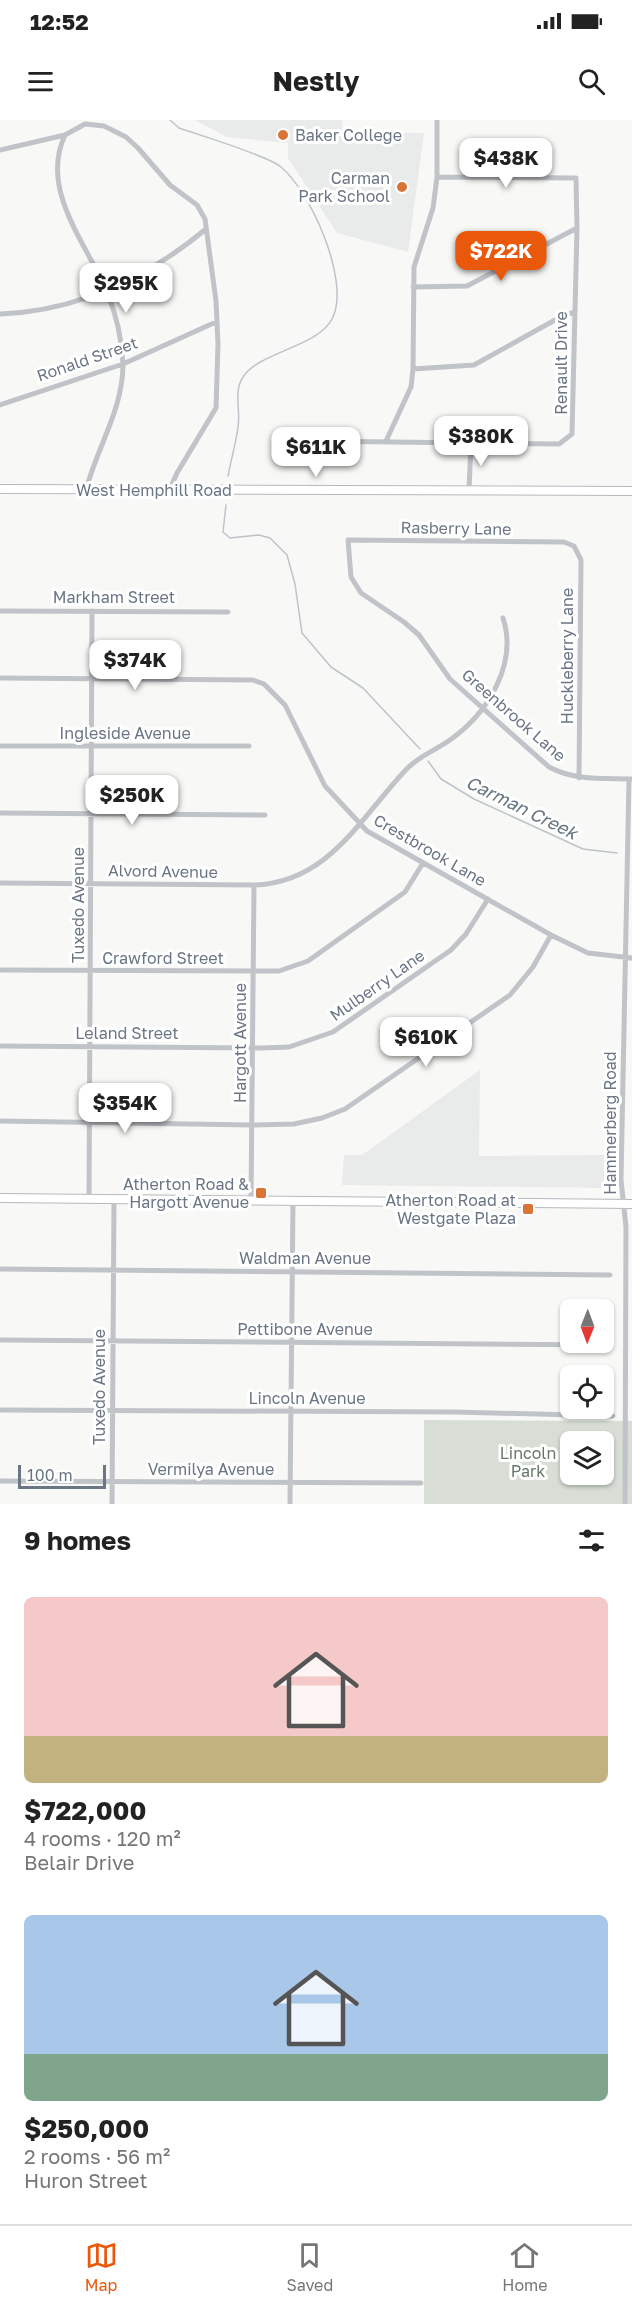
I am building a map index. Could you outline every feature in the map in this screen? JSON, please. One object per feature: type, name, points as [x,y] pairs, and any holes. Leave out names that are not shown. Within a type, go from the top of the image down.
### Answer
[{"type":"street","points":[[386,441],[404,406],[413,369],[413,287],[416,257],[433,208],[437,177],[437,120]]},
{"type":"street","points":[[0,150],[65,135],[83,122],[104,126],[126,137],[170,185],[196,205],[205,219],[216,301],[218,344],[216,408],[169,490]]},
{"type":"street","points":[[65,135],[58,149],[57,159],[62,197],[83,247],[106,292],[119,333],[123,364],[118,404],[94,460],[86,490]]},
{"type":"street","name":"Renault Drive","points":[[437,177],[576,178],[574,428],[568,439],[560,444],[471,443]]},
{"type":"street","points":[[413,287],[467,286],[577,228]]},
{"type":"street","points":[[0,314],[35,310],[106,292],[154,268],[206,229]]},
{"type":"street","points":[[413,369],[474,365],[555,320],[574,312]]},
{"type":"street","name":"Ronald Street","points":[[0,405],[123,364],[216,322]]},
{"type":"street","points":[[313,441],[471,443],[469,490]]},
{"type":"street","name":"West Hemphill Road","points":[[0,489],[632,491]]},
{"type":"street","name":"Rasberry Lane","points":[[348,540],[564,542]]},
{"type":"street","name":"Greenbrook Lane","points":[[348,540],[351,577],[361,593],[395,614],[419,636],[450,679],[549,767],[562,774],[579,778],[630,779]]},
{"type":"street","name":"Huckleberry Lane","points":[[564,542],[574,546],[581,560],[579,778]]},
{"type":"street","name":"Markham Street","points":[[0,610],[228,612]]},
{"type":"street","name":"Tuxedo Avenue","points":[[88,1199],[92,611]]},
{"type":"street","name":"Alvord Avenue","points":[[0,883],[254,885],[282,883],[302,875],[323,861],[360,825],[403,772],[422,756],[452,739],[480,707],[499,681],[505,666],[508,641],[502,618]]},
{"type":"street","points":[[0,678],[92,679]]},
{"type":"street","name":"Crestbrook Lane","points":[[92,679],[253,680],[264,684],[285,705],[325,786],[360,825],[551,935],[588,953],[629,958]]},
{"type":"street","name":"Ingleside Avenue","points":[[0,746],[249,746]]},
{"type":"street","name":"Hammerberg Road","points":[[625,1504],[628,1204],[621,1180],[629,958],[630,779]]},
{"type":"street","points":[[0,813],[265,815]]},
{"type":"street","name":"Crawford Street","points":[[0,970],[279,971],[308,961],[405,892],[423,863]]},
{"type":"street","name":"Hargott Avenue","points":[[251,1200],[254,885]]},
{"type":"street","name":"Mulberry Lane","points":[[253,1048],[290,1047],[333,1032],[451,950],[466,934],[488,899]]},
{"type":"street","points":[[0,1121],[253,1125],[294,1124],[322,1118],[345,1109],[510,995],[533,967],[551,935]]},
{"type":"street","name":"Leland Street","points":[[0,1046],[253,1048]]},
{"type":"street","points":[[0,1198],[628,1204]]},
{"type":"street","name":"Tuxedo Avenue","points":[[112,1504],[114,1199]]},
{"type":"street","points":[[290,1504],[292,1201]]},
{"type":"street","name":"Waldman Avenue","points":[[0,1269],[610,1275]]},
{"type":"street","name":"Pettibone Avenue","points":[[0,1340],[560,1345]]},
{"type":"street","name":"Lincoln Avenue","points":[[0,1410],[560,1415]]},
{"type":"street","name":"Vermilya Avenue","points":[[0,1481],[421,1483]]},
{"type":"shaded area","points":[[195,120],[342,120],[343,133],[424,133],[408,252],[337,233],[288,158],[288,143],[227,137]]},
{"type":"shaded area","points":[[480,1070],[479,1156],[610,1155],[609,1188],[342,1185],[344,1155],[362,1155]]},
{"type":"green space","name":"Lincoln Park","points":[[424,1420],[632,1421],[632,1504],[424,1504]]},
{"type":"waterway","name":"Carman Creek","points":[[170,120],[179,128],[249,152],[281,167],[304,195],[315,215],[332,259],[336,281],[337,301],[333,317],[326,327],[303,342],[262,361],[243,377],[238,389],[239,421],[228,476]]},
{"type":"waterway","name":"Carman Creek","points":[[226,505],[223,532],[230,538],[259,535],[270,538],[287,555],[295,584],[302,633],[331,667],[363,688],[420,749]]},
{"type":"waterway","name":"Carman Creek","points":[[428,761],[441,779],[474,799],[583,849],[617,853]]},
{"type":"place","name":"Baker College","points":[[283,135]]},
{"type":"place","name":"Carman Park School","points":[[402,187]]},
{"type":"place","name":"Atherton Road & Hargott Avenue","points":[[261,1193]]},
{"type":"place","name":"Atherton Road at Westgate Plaza","points":[[528,1209]]}]
